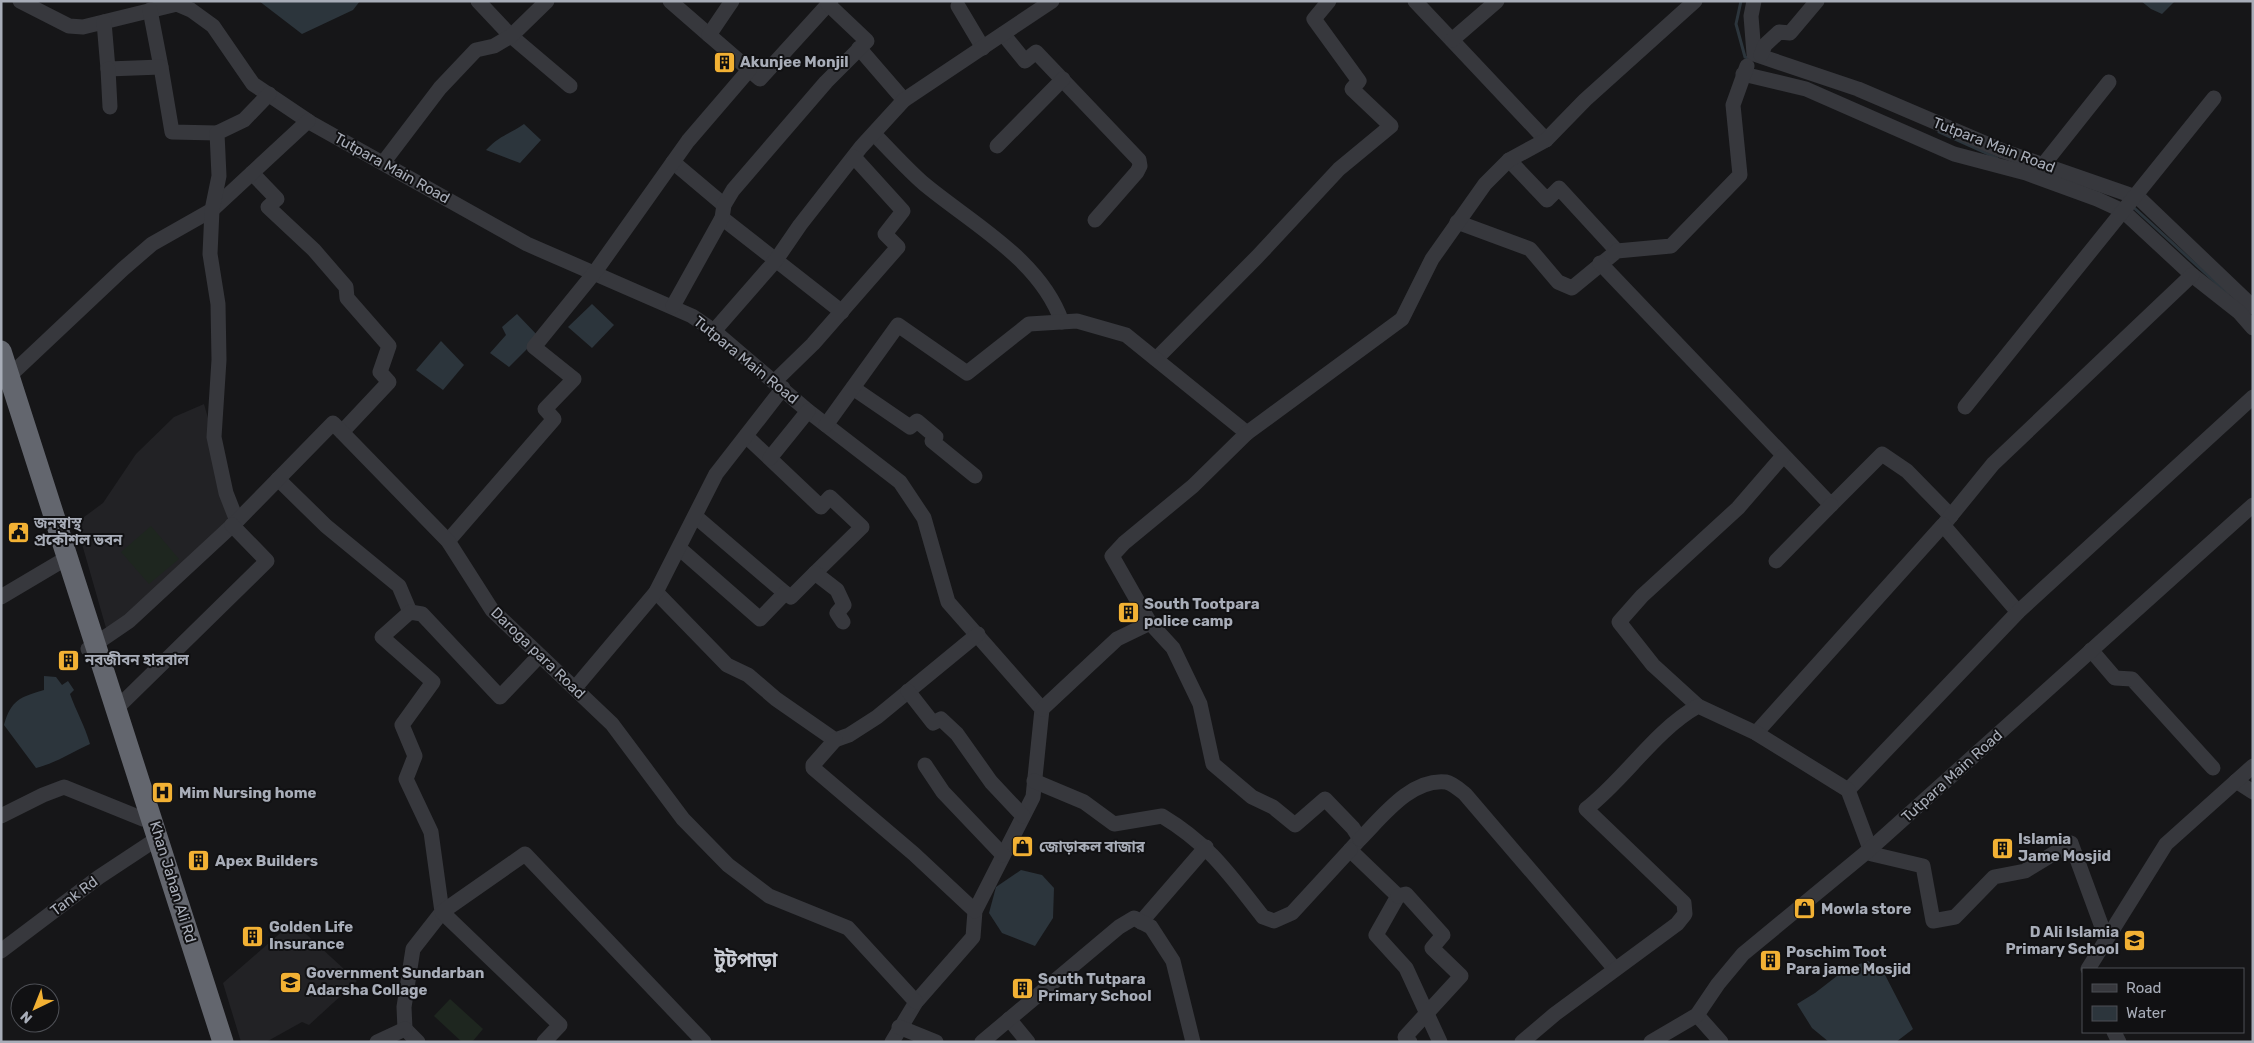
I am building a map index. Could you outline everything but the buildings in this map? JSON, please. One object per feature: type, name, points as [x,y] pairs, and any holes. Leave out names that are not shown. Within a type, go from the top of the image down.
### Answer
[{"type":"highway","name":"Khan Jahan Ali Rd","points":[[1,352],[4,380],[60,562],[117,708],[223,1042]]},
{"type":"highway","name":"Khan Jahan Ali Rd","points":[[4,380],[92,646],[149,844],[214,1042]]},
{"type":"street","name":"Tutpara Main Road","points":[[20,1],[70,26],[83,27],[170,3],[192,10],[213,26],[253,84],[308,121],[527,244],[673,306],[714,330],[779,384],[808,411],[900,482],[924,518],[948,602],[1042,709]]},
{"type":"street","points":[[478,1],[512,36],[570,86]]},
{"type":"street","points":[[383,163],[440,88],[476,50],[494,46],[512,36],[547,1]]},
{"type":"street","points":[[670,1],[760,79],[830,3],[867,41],[826,82],[733,190],[673,306]]},
{"type":"street","points":[[709,35],[732,1]]},
{"type":"street","points":[[714,330],[776,260],[800,225],[854,157],[904,100],[1052,1]]},
{"type":"street","points":[[1156,359],[1257,257],[1338,169],[1390,126],[1352,89],[1359,81],[1314,19],[1330,1]]},
{"type":"street","points":[[1415,1],[1546,140]]},
{"type":"street","points":[[1452,40],[1497,1]]},
{"type":"street","points":[[1360,838],[1325,799],[1295,825],[1273,807],[1252,798],[1213,764],[1200,704],[1184,670],[1173,648],[1150,623],[1112,556],[1124,543],[1193,486],[1247,433],[1402,320],[1432,259],[1485,184],[1509,160],[1546,140],[1585,100],[1695,1]]},
{"type":"street","points":[[1754,1],[1751,16],[1758,54]]},
{"type":"street","points":[[1457,222],[1530,249],[1558,282],[1572,288],[1616,251],[1671,246],[1740,175],[1733,105],[1743,72],[1765,45],[1779,32],[1790,33],[1816,1]]},
{"type":"street","points":[[958,6],[983,48]]},
{"type":"street","points":[[150,10],[172,132],[217,132],[244,120],[269,94]]},
{"type":"street","points":[[104,22],[110,107]]},
{"type":"street","points":[[1003,34],[1026,61],[1036,52],[1139,160],[1140,166],[1137,172],[1095,220]]},
{"type":"street","points":[[860,48],[904,100]]},
{"type":"street","name":"Tutpara Main Road","points":[[1758,54],[1781,64],[1858,89],[2003,152],[2043,165],[2129,204],[2139,198],[2250,308]]},
{"type":"street","points":[[108,69],[161,67]]},
{"type":"street","points":[[448,541],[554,419],[545,409],[574,379],[534,346],[595,272],[688,141],[749,70]]},
{"type":"street","points":[[1743,72],[1806,89],[1954,154],[2026,174],[2097,199],[2129,204],[2192,275],[2250,308],[2253,328]]},
{"type":"street","points":[[997,146],[1063,79]]},
{"type":"street","points":[[2043,165],[2109,82]]},
{"type":"street","points":[[1965,407],[2214,98]]},
{"type":"street","points":[[4,380],[122,269],[152,244],[212,210],[308,121]]},
{"type":"street","points":[[117,708],[267,561],[234,523],[214,437],[219,360],[218,304],[210,254],[212,210],[219,176],[217,132]]},
{"type":"street","points":[[874,134],[922,182],[1018,257],[1056,303],[1062,322]]},
{"type":"street","points":[[575,688],[656,592],[716,474],[746,436],[779,384],[898,247],[885,234],[903,211],[854,157]]},
{"type":"street","points":[[1509,160],[1547,200],[1559,188],[1616,251]]},
{"type":"street","points":[[674,162],[776,260],[842,312]]},
{"type":"street","points":[[92,646],[129,621],[234,523],[333,424],[342,432],[389,382],[380,372],[389,346],[347,298],[346,287],[314,250],[268,207],[277,199],[252,172]]},
{"type":"street","points":[[1600,263],[1831,505]]},
{"type":"street","points":[[1756,732],[1947,520],[1993,464],[2192,275]]},
{"type":"street","points":[[826,425],[898,325],[967,373],[1029,324],[1077,321],[1126,335],[1247,433]]},
{"type":"street","points":[[852,388],[910,427],[917,421],[936,437],[932,441],[975,476]]},
{"type":"street","points":[[1848,790],[2018,612],[2253,397]]},
{"type":"street","points":[[770,458],[808,411]]},
{"type":"street","name":"Daroga para Road","points":[[342,432],[448,541],[492,610],[612,724],[683,819],[728,865],[769,896],[848,928],[916,1002]]},
{"type":"street","points":[[695,516],[791,598],[862,527],[830,497],[821,507],[746,436]]},
{"type":"street","points":[[1776,560],[1882,454],[1906,471],[1947,520],[2018,612]]},
{"type":"street","points":[[1784,456],[1738,508],[1642,596],[1619,622],[1653,665],[1698,706],[1756,732],[1848,790],[1871,852],[1922,866],[1933,921],[1955,917],[1994,877],[2025,871],[2070,843],[2106,938]]},
{"type":"street","points":[[278,479],[326,526],[399,586],[410,612]]},
{"type":"street","name":"Tutpara Main Road","points":[[1651,1042],[1697,1016],[1718,984],[1743,954],[1871,852],[2091,650],[2253,505]]},
{"type":"street","points":[[679,548],[760,619],[785,593]]},
{"type":"street","points":[[1,597],[60,562]]},
{"type":"street","points":[[815,573],[837,590],[844,605],[837,613],[843,622]]},
{"type":"street","points":[[656,592],[727,665],[748,675],[776,699],[834,740]]},
{"type":"street","points":[[410,612],[422,614],[500,697],[539,656]]},
{"type":"street","points":[[410,612],[382,637],[434,682],[402,725],[415,756],[406,779],[431,832],[442,912],[560,1025],[544,1042]]},
{"type":"street","points":[[892,1042],[899,1027],[916,1002],[968,945],[973,937],[974,911],[1033,797],[1042,709],[1117,639],[1150,623]]},
{"type":"street","points":[[974,911],[914,854],[813,768],[813,765],[834,740],[849,735],[876,717],[978,634]]},
{"type":"street","points":[[2091,650],[2115,678],[2132,679],[2213,768]]},
{"type":"street","points":[[908,691],[933,723],[941,719],[957,734],[991,782],[1023,816]]},
{"type":"street","points":[[1522,1042],[1555,1014],[1677,924],[1684,914],[1684,903],[1586,809],[1612,788],[1678,718],[1698,706]]},
{"type":"street","points":[[925,765],[943,792],[1002,855]]},
{"type":"street","points":[[2089,968],[2166,844],[2253,766]]},
{"type":"street","points":[[1034,781],[1084,802],[1114,824],[1125,824],[1162,816],[1188,832],[1216,856],[1263,917],[1274,921],[1292,913],[1360,838],[1401,798],[1428,783],[1448,782],[1465,794],[1615,969]]},
{"type":"street","points":[[2236,781],[2253,792]]},
{"type":"street","points":[[1,816],[43,795],[64,788],[143,819]]},
{"type":"street","name":"Tank Rd","points":[[1,951],[99,877],[149,844]]},
{"type":"street","points":[[1141,922],[1206,847]]},
{"type":"street","points":[[1350,850],[1398,896]]},
{"type":"street","points":[[418,1042],[405,1029],[404,1007],[413,949],[442,912],[525,854],[704,1042]]},
{"type":"street","points":[[1410,1042],[1405,1037],[1426,1012],[1461,976],[1432,948],[1443,935],[1406,894],[1398,896],[1376,935],[1406,968],[1426,1012],[1440,1042]]},
{"type":"street","points":[[982,1042],[1119,927],[1134,918],[1151,927],[1173,961],[1193,1042]]},
{"type":"street","points":[[1697,1016],[1721,1042]]},
{"type":"street","points":[[1010,1018],[1028,1042]]},
{"type":"street","points":[[899,1027],[936,1042]]},
{"type":"street","points":[[377,1042],[405,1029]]},
{"type":"shaded area","points":[[204,404],[237,521],[108,635],[76,523],[103,503],[136,454],[174,417]]},
{"type":"shaded area","points":[[151,526],[179,559],[149,584],[121,552]]},
{"type":"shaded area","name":"Government Sundarban Adarsha Collage","points":[[293,922],[357,981],[309,1025],[302,1022],[266,1042],[241,1042],[223,983]]},
{"type":"shaded area","name":"D Ali Islamia Primary School","points":[[2137,930],[2146,937],[2132,952],[2124,945]]},
{"type":"shaded area","points":[[450,999],[483,1029],[472,1042],[462,1042],[434,1016]]},
{"type":"water","points":[[259,1],[360,1],[353,10],[302,34]]},
{"type":"water","points":[[2141,1],[2175,1],[2162,14],[2151,9]]},
{"type":"water","points":[[524,124],[541,140],[520,163],[486,150],[500,138]]},
{"type":"water","points":[[592,304],[614,325],[592,348],[568,327]]},
{"type":"water","points":[[517,314],[539,337],[509,367],[490,353],[506,335],[502,327]]},
{"type":"water","points":[[441,341],[464,365],[443,390],[416,370]]},
{"type":"water","points":[[44,676],[56,677],[62,685],[68,681],[74,690],[70,694],[90,744],[36,768],[4,725],[13,705],[29,695],[44,690]]},
{"type":"water","points":[[1021,870],[1042,875],[1054,888],[1053,918],[1035,946],[1002,933],[989,913],[996,887]]},
{"type":"water","points":[[1868,961],[1883,971],[1913,1029],[1896,1042],[1829,1042],[1812,1028],[1797,1004],[1815,993],[1846,969]]},
{"type":"waterway","points":[[1741,1],[1736,24],[1745,57],[1752,59]]},
{"type":"waterway","points":[[1939,132],[1997,158]]},
{"type":"waterway","points":[[2132,206],[2228,294]]},
{"type":"place","name":"Akunjee Monjil","points":[[724,62]]},
{"type":"place","name":"জনস্বাস্থ প্রকৌশল ভবন","points":[[18,532]]},
{"type":"place","name":"South Tootpara police camp","points":[[1128,613]]},
{"type":"place","name":"নবজীবন হারবাল","points":[[69,660]]},
{"type":"place","name":"Mim Nursing home","points":[[163,793]]},
{"type":"place","name":"জোড়াকল বাজার","points":[[1023,847]]},
{"type":"place","name":"Islamia Jame Mosjid","points":[[2002,848]]},
{"type":"place","name":"Apex Builders","points":[[199,861]]},
{"type":"place","name":"Mowla store","points":[[1805,909]]},
{"type":"place","name":"Golden Life Insurance","points":[[253,936]]},
{"type":"place","name":"D Ali Islamia Primary School","points":[[2135,941]]},
{"type":"place","name":"Poschim Toot Para jame Mosjid","points":[[1770,961]]},
{"type":"place","name":"Government Sundarban Adarsha Collage","points":[[290,982]]},
{"type":"place","name":"South Tutpara Primary School","points":[[1022,988]]},
{"type":"district","name":"টুটপাড়া","points":[[746,960]]}]
